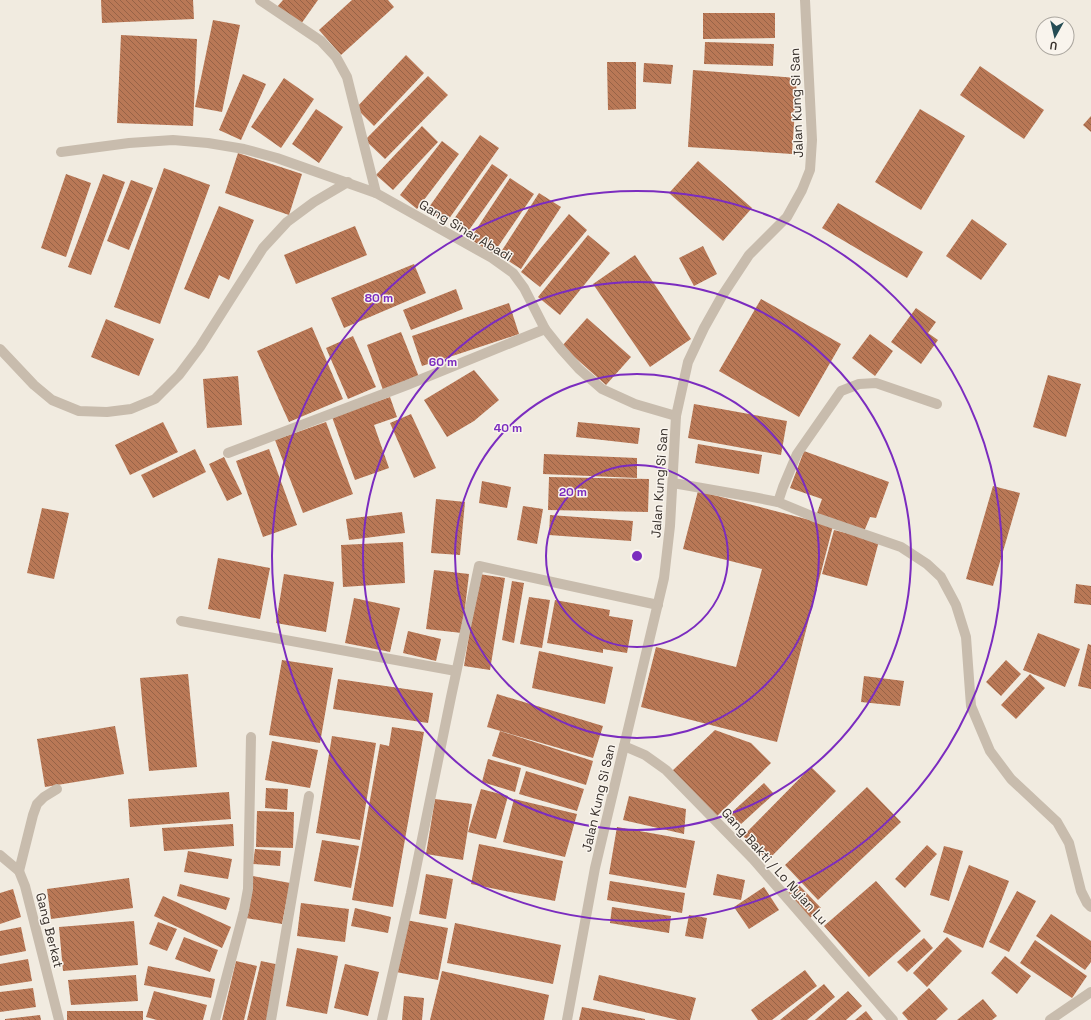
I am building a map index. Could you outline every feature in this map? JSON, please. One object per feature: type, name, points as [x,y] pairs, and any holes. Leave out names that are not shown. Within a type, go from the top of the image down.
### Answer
[{"type":"street","points":[[260,0],[321,41],[336,57],[347,77],[376,193]]},
{"type":"street","name":"Jalan Kung Si San","points":[[567,1020],[594,868],[664,578],[670,526],[676,416],[688,362],[704,328],[722,296],[749,255],[786,217],[802,190],[810,170],[812,140],[805,0]]},
{"type":"street","name":"Gang Sinar Abadi","points":[[61,152],[129,143],[173,140],[208,143],[244,149],[270,156],[376,193],[492,258],[513,274],[524,288],[545,329],[561,350],[579,369],[602,389],[635,404],[676,416]]},
{"type":"street","points":[[0,349],[34,385],[52,400],[79,411],[107,412],[125,410],[155,399],[179,375],[200,347],[262,248],[287,222],[314,202],[348,182]]},
{"type":"street","points":[[228,453],[407,385],[545,329]]},
{"type":"street","points":[[778,502],[797,454],[842,391],[859,384],[876,383],[937,404]]},
{"type":"street","points":[[673,483],[778,502],[814,517],[901,548],[927,564],[941,577],[956,605],[966,637],[971,706],[990,751],[1011,779],[1057,822],[1070,843],[1081,891],[1087,904],[1091,906]]},
{"type":"street","points":[[382,1020],[411,893],[479,566],[658,605]]},
{"type":"street","points":[[181,621],[456,671]]},
{"type":"street","points":[[215,1020],[242,918],[248,889],[251,737]]},
{"type":"street","name":"Gang Bakti / Lo Nyian Lu","points":[[624,746],[645,755],[666,770],[694,798],[753,859],[893,1020]]},
{"type":"street","points":[[19,871],[37,804],[44,796],[57,789]]},
{"type":"street","points":[[271,1020],[309,796]]},
{"type":"street","name":"Gang Berkat","points":[[0,855],[19,871],[25,886],[31,904],[60,1020]]},
{"type":"street","points":[[1050,1020],[1091,992]]},
{"type":"building","points":[[101,0],[193,0],[194,19],[102,23]]},
{"type":"building","points":[[283,0],[318,0],[301,24],[277,7]]},
{"type":"building","points":[[352,0],[388,0],[394,7],[341,55],[319,30]]},
{"type":"building","points":[[703,13],[775,13],[775,38],[703,39]]},
{"type":"building","points":[[213,20],[240,25],[222,112],[195,107]]},
{"type":"building","points":[[121,35],[197,39],[193,126],[117,123]]},
{"type":"building","points":[[705,42],[774,44],[773,66],[704,64]]},
{"type":"building","points":[[406,55],[424,73],[374,126],[356,108]]},
{"type":"building","points":[[607,62],[636,62],[636,109],[608,110]]},
{"type":"building","points":[[644,63],[673,65],[671,84],[643,82]]},
{"type":"building","points":[[980,66],[1044,110],[1024,139],[960,95]]},
{"type":"building","points":[[693,70],[797,78],[792,154],[688,147]]},
{"type":"building","points":[[243,74],[266,84],[241,140],[219,130]]},
{"type":"building","points":[[428,76],[448,95],[385,159],[365,140]]},
{"type":"building","points":[[284,78],[314,99],[281,148],[251,127]]},
{"type":"building","points":[[316,109],[343,127],[319,163],[292,144]]},
{"type":"building","points":[[920,109],[965,136],[921,210],[875,182]]},
{"type":"building","points":[[1091,116],[1091,132],[1083,125]]},
{"type":"building","points":[[422,126],[438,142],[393,190],[376,175]]},
{"type":"building","points":[[480,135],[499,148],[446,223],[427,210]]},
{"type":"building","points":[[442,141],[459,154],[417,209],[400,195]]},
{"type":"building","points":[[238,153],[302,174],[289,215],[225,193]]},
{"type":"building","points":[[698,161],[752,208],[723,241],[669,193]]},
{"type":"building","points":[[492,164],[508,175],[469,230],[454,219]]},
{"type":"building","points":[[164,168],[210,185],[160,324],[114,307]]},
{"type":"building","points":[[66,174],[91,183],[66,257],[41,248]]},
{"type":"building","points":[[103,174],[125,182],[91,275],[68,267]]},
{"type":"building","points":[[510,178],[534,194],[493,254],[470,239]]},
{"type":"building","points":[[131,180],[153,188],[129,250],[107,241]]},
{"type":"building","points":[[539,193],[561,207],[521,269],[499,255]]},
{"type":"building","points":[[838,203],[923,252],[907,278],[822,228]]},
{"type":"building","points":[[219,206],[254,220],[229,280],[219,275],[209,299],[184,289]]},
{"type":"building","points":[[569,214],[587,230],[540,287],[521,272]]},
{"type":"building","points":[[972,219],[1007,244],[981,280],[946,256]]},
{"type":"building","points":[[355,226],[367,255],[296,284],[284,255]]},
{"type":"building","points":[[588,235],[610,253],[560,315],[538,297]]},
{"type":"building","points":[[703,246],[717,274],[694,286],[679,258]]},
{"type":"building","points":[[635,255],[691,339],[650,367],[593,284]]},
{"type":"building","points":[[414,264],[426,293],[344,328],[331,298]]},
{"type":"building","points":[[456,289],[463,309],[411,330],[403,310]]},
{"type":"building","points":[[761,299],[841,344],[799,417],[719,371]]},
{"type":"building","points":[[509,303],[519,334],[422,366],[412,336]]},
{"type":"building","points":[[916,308],[936,322],[928,333],[938,340],[921,364],[891,342]]},
{"type":"building","points":[[587,318],[631,357],[606,385],[562,346]]},
{"type":"building","points":[[106,319],[154,339],[139,376],[91,357]]},
{"type":"building","points":[[312,327],[343,399],[289,422],[257,351]]},
{"type":"building","points":[[401,332],[419,377],[383,390],[367,345]]},
{"type":"building","points":[[870,334],[893,351],[875,376],[852,358]]},
{"type":"building","points":[[353,336],[376,387],[348,399],[326,348]]},
{"type":"building","points":[[474,370],[499,400],[474,421],[447,437],[424,400]]},
{"type":"building","points":[[1048,375],[1081,384],[1066,437],[1033,427]]},
{"type":"building","points":[[238,376],[242,425],[207,428],[203,379]]},
{"type":"building","points":[[390,397],[397,417],[374,425],[389,468],[355,480],[332,417]]},
{"type":"building","points":[[694,404],[787,421],[781,455],[688,438]]},
{"type":"building","points":[[411,414],[436,468],[414,478],[390,423]]},
{"type":"building","points":[[163,422],[178,452],[130,475],[115,445]]},
{"type":"building","points":[[326,422],[353,494],[303,513],[275,440]]},
{"type":"building","points":[[578,422],[640,428],[638,444],[576,437]]},
{"type":"building","points":[[698,444],[762,455],[759,474],[695,463]]},
{"type":"building","points":[[195,449],[206,472],[153,498],[141,475]]},
{"type":"building","points":[[269,449],[297,525],[263,537],[236,461]]},
{"type":"building","points":[[804,451],[889,482],[876,518],[870,517],[863,534],[816,516],[822,499],[790,488]]},
{"type":"building","points":[[544,454],[637,458],[637,478],[543,474]]},
{"type":"building","points":[[224,457],[242,494],[227,501],[209,464]]},
{"type":"building","points":[[549,477],[649,479],[648,512],[548,510]]},
{"type":"building","points":[[482,481],[511,487],[507,508],[479,503]]},
{"type":"building","points":[[993,486],[1020,493],[993,586],[966,579]]},
{"type":"building","points":[[698,491],[833,526],[777,742],[641,707],[656,647],[736,667],[762,569],[683,549]]},
{"type":"building","points":[[436,499],[465,502],[460,555],[431,553]]},
{"type":"building","points":[[523,506],[543,509],[537,544],[517,540]]},
{"type":"building","points":[[42,508],[69,513],[54,579],[27,573]]},
{"type":"building","points":[[402,512],[405,533],[349,540],[346,519]]},
{"type":"building","points":[[550,515],[633,521],[631,541],[549,535]]},
{"type":"building","points":[[834,530],[879,541],[867,586],[822,574]]},
{"type":"building","points":[[403,542],[405,583],[343,587],[341,545]]},
{"type":"building","points":[[218,558],[270,568],[260,619],[208,609]]},
{"type":"building","points":[[434,570],[469,574],[462,633],[426,629]]},
{"type":"building","points":[[284,574],[334,582],[326,632],[276,623]]},
{"type":"building","points":[[479,574],[505,578],[490,670],[464,666]]},
{"type":"building","points":[[512,581],[524,583],[514,643],[502,640]]},
{"type":"building","points":[[1076,584],[1091,586],[1091,605],[1074,603]]},
{"type":"building","points":[[529,597],[550,600],[542,648],[520,644]]},
{"type":"building","points":[[354,598],[400,608],[390,652],[345,643]]},
{"type":"building","points":[[555,600],[610,610],[609,616],[633,620],[627,653],[603,649],[603,653],[547,643]]},
{"type":"building","points":[[408,631],[441,639],[436,661],[403,653]]},
{"type":"building","points":[[1038,633],[1080,649],[1065,687],[1023,670]]},
{"type":"building","points":[[1088,644],[1091,645],[1091,689],[1078,686]]},
{"type":"building","points":[[539,651],[613,667],[605,704],[532,688]]},
{"type":"building","points":[[282,660],[333,668],[320,743],[269,735]]},
{"type":"building","points":[[1006,660],[1021,674],[1001,696],[986,682]]},
{"type":"building","points":[[188,674],[197,767],[149,771],[140,678]]},
{"type":"building","points":[[1030,674],[1045,688],[1016,719],[1001,705]]},
{"type":"building","points":[[864,676],[904,681],[900,706],[861,702]]},
{"type":"building","points":[[338,679],[433,693],[428,723],[333,709]]},
{"type":"building","points":[[497,694],[603,726],[593,758],[487,727]]},
{"type":"building","points":[[115,726],[124,774],[45,787],[37,739]]},
{"type":"building","points":[[392,727],[424,732],[393,907],[352,900],[380,744],[389,746]]},
{"type":"building","points":[[715,730],[751,743],[771,763],[715,818],[670,773]]},
{"type":"building","points":[[500,731],[593,761],[586,785],[492,756]]},
{"type":"building","points":[[332,736],[376,743],[360,840],[316,833]]},
{"type":"building","points":[[272,741],[318,750],[310,788],[265,780]]},
{"type":"building","points":[[488,759],[521,768],[515,792],[482,782]]},
{"type":"building","points":[[811,767],[836,791],[768,860],[743,836]]},
{"type":"building","points":[[526,771],[584,789],[577,811],[519,794]]},
{"type":"building","points":[[764,783],[774,794],[740,825],[730,814]]},
{"type":"building","points":[[867,787],[901,822],[818,900],[785,865]]},
{"type":"building","points":[[266,788],[288,789],[287,810],[265,808]]},
{"type":"building","points":[[481,789],[508,796],[496,839],[468,832]]},
{"type":"building","points":[[229,792],[231,819],[130,827],[128,799]]},
{"type":"building","points":[[629,796],[686,809],[684,834],[623,820]]},
{"type":"building","points":[[435,799],[472,804],[463,860],[426,854]]},
{"type":"building","points":[[514,799],[577,814],[565,857],[503,842]]},
{"type":"building","points":[[257,811],[294,812],[293,848],[256,847]]},
{"type":"building","points":[[233,824],[234,846],[164,851],[162,828]]},
{"type":"building","points":[[617,827],[695,841],[686,888],[609,874]]},
{"type":"building","points":[[322,840],[359,846],[351,888],[314,881]]},
{"type":"building","points":[[479,844],[563,861],[555,901],[471,884]]},
{"type":"building","points":[[927,845],[937,854],[905,888],[895,879]]},
{"type":"building","points":[[944,846],[963,851],[949,901],[930,895]]},
{"type":"building","points":[[255,849],[281,851],[280,866],[253,864]]},
{"type":"building","points":[[188,851],[232,859],[228,879],[184,872]]},
{"type":"building","points":[[969,865],[1009,881],[983,948],[943,932]]},
{"type":"building","points":[[426,874],[453,879],[446,919],[419,914]]},
{"type":"building","points":[[717,874],[745,880],[741,900],[713,895]]},
{"type":"building","points":[[253,876],[290,883],[282,924],[246,918]]},
{"type":"building","points":[[129,878],[133,908],[51,919],[47,889]]},
{"type":"building","points":[[610,881],[685,893],[682,913],[607,900]]},
{"type":"building","points":[[876,881],[921,931],[869,977],[824,926]]},
{"type":"building","points":[[180,884],[230,898],[226,910],[177,896]]},
{"type":"building","points":[[798,884],[821,908],[810,918],[788,893]]},
{"type":"building","points":[[764,887],[779,910],[749,929],[734,907]]},
{"type":"building","points":[[13,889],[21,917],[0,924],[0,893]]},
{"type":"building","points":[[1017,891],[1036,901],[1009,952],[989,942]]},
{"type":"building","points":[[163,896],[231,927],[222,948],[154,916]]},
{"type":"building","points":[[301,903],[349,909],[345,942],[297,936]]},
{"type":"building","points":[[612,907],[671,916],[669,933],[610,923]]},
{"type":"building","points":[[355,908],[391,917],[388,933],[351,926]]},
{"type":"building","points":[[1051,914],[1091,941],[1091,962],[1085,970],[1036,936]]},
{"type":"building","points":[[689,915],[707,918],[703,939],[685,936]]},
{"type":"building","points":[[406,920],[448,928],[438,980],[396,972]]},
{"type":"building","points":[[134,921],[138,965],[63,971],[59,927]]},
{"type":"building","points":[[158,922],[177,929],[167,951],[149,944]]},
{"type":"building","points":[[455,923],[561,945],[553,984],[447,963]]},
{"type":"building","points":[[21,927],[26,951],[0,956],[0,931]]},
{"type":"building","points":[[184,937],[218,950],[210,972],[175,959]]},
{"type":"building","points":[[947,937],[962,951],[927,987],[913,973]]},
{"type":"building","points":[[924,938],[933,948],[907,972],[897,962]]},
{"type":"building","points":[[1035,940],[1087,976],[1072,998],[1020,963]]},
{"type":"building","points":[[297,948],[338,956],[327,1014],[286,1006]]},
{"type":"building","points":[[1005,956],[1031,976],[1017,994],[991,973]]},
{"type":"building","points":[[28,959],[32,981],[0,986],[0,964]]},
{"type":"building","points":[[236,961],[257,966],[244,1020],[222,1020]]},
{"type":"building","points":[[261,961],[280,965],[267,1020],[247,1020]]},
{"type":"building","points":[[345,964],[379,972],[368,1016],[334,1008]]},
{"type":"building","points":[[148,966],[215,979],[211,998],[144,985]]},
{"type":"building","points":[[805,970],[817,986],[772,1020],[758,1020],[751,1010]]},
{"type":"building","points":[[442,971],[549,995],[544,1020],[430,1020]]},
{"type":"building","points":[[136,975],[138,1001],[71,1005],[68,980]]},
{"type":"building","points":[[599,975],[696,998],[690,1020],[678,1020],[593,1000]]},
{"type":"building","points":[[824,984],[835,997],[807,1020],[780,1020]]},
{"type":"building","points":[[33,988],[36,1007],[0,1012],[0,992]]},
{"type":"building","points":[[929,988],[948,1009],[936,1020],[908,1020],[902,1013]]},
{"type":"building","points":[[154,991],[207,1005],[203,1020],[157,1020],[146,1017]]},
{"type":"building","points":[[848,991],[862,1006],[846,1020],[815,1020]]},
{"type":"building","points":[[404,996],[424,998],[422,1020],[402,1020]]},
{"type":"building","points":[[983,999],[997,1016],[992,1020],[957,1020]]},
{"type":"building","points":[[582,1007],[645,1019],[645,1020],[579,1020]]},
{"type":"building","points":[[67,1011],[143,1011],[143,1020],[67,1020]]},
{"type":"building","points":[[866,1011],[873,1020],[855,1020]]},
{"type":"building","points":[[40,1015],[41,1020],[5,1020],[5,1019]]}]
